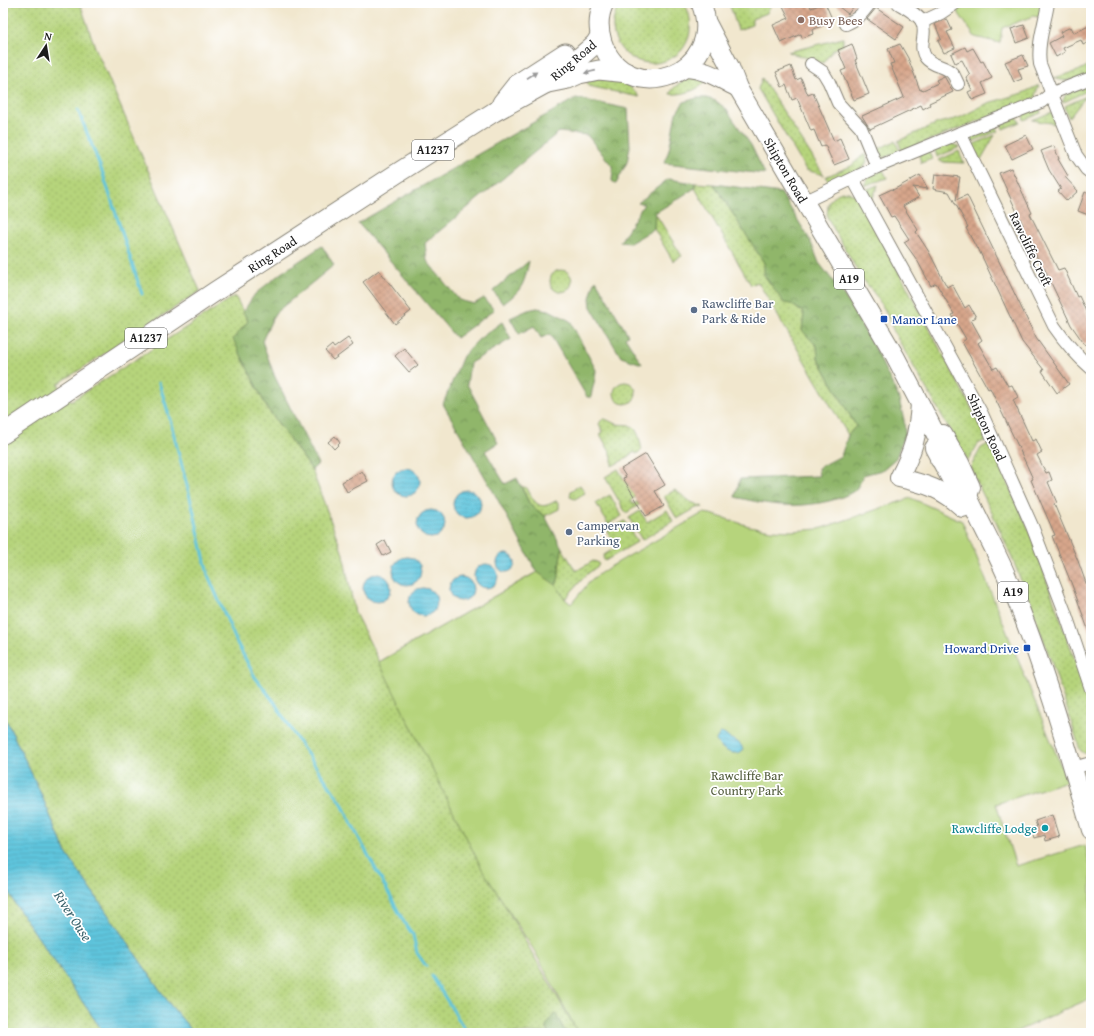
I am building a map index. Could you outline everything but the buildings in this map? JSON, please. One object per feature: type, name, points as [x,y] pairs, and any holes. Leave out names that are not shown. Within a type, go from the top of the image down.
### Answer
[{"type":"highway","points":[[602,4],[599,26],[600,36],[604,48],[610,58],[628,73],[649,79],[671,76],[686,68],[693,60],[704,42],[706,32],[706,11]]},
{"type":"highway","points":[[494,112],[517,84],[576,44],[590,28],[602,4]]},
{"type":"highway","name":"Ring Road","points":[[546,84],[559,70],[580,57],[595,44],[600,36]]},
{"type":"highway","name":"Ring Road","points":[[3,434],[75,384],[253,266],[494,112],[546,84],[568,79],[579,74],[599,70],[628,73]]},
{"type":"main road","name":"Shipton Road","points":[[706,11],[738,88],[895,356],[924,411],[936,421],[960,463],[971,487],[968,496]]},
{"type":"main road","points":[[686,68],[699,69],[707,72],[738,88]]},
{"type":"main road","name":"Shipton Road","points":[[924,411],[925,426],[939,459],[959,492],[968,496],[1010,582],[1040,664],[1091,830]]},
{"type":"main road","points":[[924,411],[915,444],[906,466],[899,478],[917,482],[941,491],[953,498],[980,523]]},
{"type":"main road","points":[[939,459],[949,459],[960,463]]},
{"type":"street","points":[[846,24],[856,20],[870,3]]},
{"type":"street","points":[[898,3],[914,14],[922,22],[922,52],[932,64],[947,69],[952,73],[958,84]]},
{"type":"street","points":[[922,22],[941,13],[956,3]]},
{"type":"street","points":[[1048,3],[1040,43],[1040,64],[1076,155],[1086,169],[1091,173]]},
{"type":"street","points":[[812,64],[827,69],[829,82],[838,102],[861,128],[877,167]]},
{"type":"street","points":[[804,202],[877,167],[1041,102],[1052,93],[1091,78]]},
{"type":"street","name":"Rawcliffe Croft","points":[[960,133],[1054,326],[1066,344],[1091,368]]},
{"type":"street","name":"Shipton Road","points":[[853,179],[982,414],[1032,526],[1065,612],[1091,689]]},
{"type":"street","points":[[1073,768],[1091,763]]},
{"type":"green space","points":[[3,3],[80,3],[95,47],[200,291],[58,384],[71,401],[235,296],[248,321],[267,408],[312,470],[343,554],[355,613],[484,869],[578,1033],[194,1033],[171,1006],[66,853],[3,710]]},
{"type":"green space","points":[[620,3],[684,3],[689,15],[690,32],[683,49],[672,58],[661,62],[650,63],[630,57],[622,50],[616,41],[613,29],[614,19]]},
{"type":"green space","points":[[729,3],[772,3],[767,13],[752,19],[752,25],[738,30]]},
{"type":"green space","points":[[961,3],[1045,3],[1043,18],[1033,16],[1002,28],[1000,43],[975,37],[955,8]]},
{"type":"green space","points":[[843,38],[843,45],[833,50],[823,63],[788,52]]},
{"type":"green space","points":[[1091,64],[1091,74],[1077,79],[1058,80],[1053,78],[1078,71]]},
{"type":"green space","points":[[595,78],[615,80],[625,83],[639,97],[588,86],[587,81]]},
{"type":"green space","points":[[691,78],[706,81],[690,92],[670,94],[674,88],[684,80]]},
{"type":"green space","points":[[762,78],[824,175],[806,170],[758,89]]},
{"type":"green space","points":[[1039,85],[1035,95],[1036,97],[1026,102],[902,151],[898,141],[938,123],[959,118],[988,103],[1023,93]]},
{"type":"green space","points":[[1091,85],[1091,89],[1062,103],[1065,95],[1068,93]]},
{"type":"green space","points":[[1086,96],[1069,118],[1065,106]]},
{"type":"green space","points":[[576,98],[628,109],[630,147],[627,162],[616,184],[612,181],[613,167],[587,135],[559,132],[425,243],[427,261],[459,300],[474,304],[484,298],[494,310],[456,338],[358,223]]},
{"type":"green space","points":[[697,98],[706,98],[716,101],[726,109],[751,145],[765,174],[664,163],[669,150],[676,113],[684,102]]},
{"type":"green space","points":[[1039,107],[1041,113],[1024,120],[1023,114]]},
{"type":"green space","points":[[1052,112],[1057,124],[1032,120]]},
{"type":"green space","points":[[1016,116],[1020,122],[1003,129],[1001,122]]},
{"type":"green space","points":[[994,124],[998,131],[969,143],[972,134]]},
{"type":"green space","points":[[995,135],[980,161],[972,145]]},
{"type":"green space","points":[[895,141],[900,152],[882,158],[879,157],[874,151]]},
{"type":"green space","points":[[951,143],[960,147],[937,157],[934,148]]},
{"type":"green space","points":[[928,150],[932,159],[921,163],[919,155]]},
{"type":"green space","points":[[959,151],[964,163],[941,162],[939,160]]},
{"type":"green space","points":[[866,154],[867,161],[864,167],[831,183],[825,177],[851,166]]},
{"type":"green space","points":[[883,170],[887,178],[864,186],[868,177]]},
{"type":"green space","points":[[668,179],[695,183],[695,188],[655,213],[654,229],[630,243],[620,242],[644,204],[638,203]]},
{"type":"green space","points":[[695,183],[714,184],[791,304],[804,313],[809,338],[817,346],[818,358],[856,426],[848,435],[758,282],[751,285],[695,188]]},
{"type":"green space","points":[[714,184],[781,193],[810,240],[819,263],[844,295],[875,349],[898,396],[904,420],[905,434],[896,458],[882,470],[863,475],[855,490],[845,496],[805,505],[770,504],[735,497],[740,479],[819,476],[818,468],[841,456],[848,435],[856,426],[818,358],[817,346],[802,330],[804,313],[791,304],[784,303],[764,275],[764,263]]},
{"type":"green space","points":[[878,185],[872,200],[867,189]]},
{"type":"green space","points":[[842,192],[855,194],[891,257],[988,439],[978,444],[968,461],[895,334],[886,312],[877,297],[861,277],[827,217],[830,200]]},
{"type":"green space","points":[[655,213],[682,256],[673,261],[654,229]]},
{"type":"green space","points":[[322,246],[334,265],[275,313],[262,341],[275,377],[318,464],[312,470],[267,408],[233,339],[248,321],[243,312],[255,294],[281,273]]},
{"type":"green space","points":[[529,261],[526,276],[518,291],[503,304],[493,291]]},
{"type":"green space","points":[[561,270],[569,273],[572,281],[569,289],[561,292],[553,289],[550,281],[553,273]]},
{"type":"green space","points":[[596,280],[628,335],[625,337],[642,364],[621,357],[591,307],[590,298]]},
{"type":"green space","points":[[537,308],[549,310],[570,321],[596,370],[591,397],[587,397],[550,334],[541,338],[534,326],[519,334],[510,318],[528,310]]},
{"type":"green space","points":[[502,322],[511,339],[470,363],[467,384],[498,443],[485,451],[505,484],[517,478],[530,505],[545,516],[562,548],[559,577],[556,585],[565,599],[379,662],[537,572],[443,404],[463,356],[478,340]]},
{"type":"green space","points":[[621,382],[629,382],[636,389],[636,397],[629,404],[621,404],[614,397],[614,389]]},
{"type":"green space","points":[[602,419],[606,419],[617,424],[628,425],[635,429],[642,450],[636,454],[635,452],[612,466],[612,456],[600,434],[603,432],[599,424]]},
{"type":"green space","points":[[990,443],[1028,528],[1091,705],[1091,755],[1080,750],[1054,669],[1025,589],[999,528],[970,468],[981,448]]},
{"type":"green space","points":[[618,469],[635,497],[631,500],[633,504],[637,502],[639,505],[626,513],[605,477]]},
{"type":"green space","points":[[580,485],[585,493],[575,499],[570,497],[571,491]]},
{"type":"green space","points":[[521,486],[527,488],[534,501],[540,505],[547,505],[556,501],[559,502],[559,509],[545,516],[530,505]]},
{"type":"green space","points":[[675,490],[691,502],[703,507],[696,508],[677,519],[664,496]]},
{"type":"green space","points":[[610,495],[622,516],[608,524],[596,503]]},
{"type":"green space","name":"Rawcliffe Bar Country Park","points":[[911,498],[962,521],[1067,781],[996,804],[1016,866],[1085,845],[1091,869],[1091,998],[1013,1033],[578,1033],[535,952],[482,869],[379,662],[537,572],[556,585],[565,599],[571,604],[592,579],[608,568],[703,513],[711,514],[749,526],[771,530],[792,531],[819,529]]},
{"type":"green space","points":[[667,510],[673,521],[642,540],[629,518],[640,511],[647,522]]},
{"type":"green space","points":[[625,521],[637,542],[605,561],[603,558],[604,555],[617,547],[607,531]]},
{"type":"green space","points":[[562,548],[576,571],[593,561],[597,562],[599,565],[586,575],[565,599],[556,585]]},
{"type":"green space","points":[[3,878],[15,904],[104,1033],[3,1033]]},
{"type":"green space","points":[[555,1013],[566,1033],[548,1033],[546,1026]]},
{"type":"water","points":[[406,468],[412,469],[416,472],[419,476],[419,488],[416,492],[412,495],[406,496],[400,495],[396,492],[393,488],[392,482],[393,476],[396,472],[400,469]]},
{"type":"water","points":[[467,490],[473,491],[477,494],[480,498],[480,510],[477,514],[473,517],[467,518],[461,517],[457,514],[454,510],[453,504],[454,498],[457,494],[461,491]]},
{"type":"water","points":[[431,510],[437,511],[441,514],[444,518],[444,530],[441,534],[437,537],[431,538],[425,537],[421,534],[418,530],[417,524],[418,518],[421,514],[425,511]]},
{"type":"water","points":[[502,554],[510,554],[515,559],[513,570],[510,572],[502,572],[497,567],[497,559]]},
{"type":"water","points":[[407,557],[417,561],[421,571],[417,581],[407,585],[397,581],[393,571],[397,561]]},
{"type":"water","points":[[486,564],[491,565],[497,571],[497,581],[491,587],[486,588],[481,587],[475,581],[474,576],[475,571],[481,565]]},
{"type":"water","points":[[377,574],[383,575],[387,578],[390,582],[390,594],[387,598],[383,601],[377,602],[371,601],[367,598],[364,594],[363,588],[364,582],[367,578],[371,575]]},
{"type":"water","points":[[461,577],[466,578],[472,584],[472,594],[466,600],[461,601],[456,600],[450,594],[449,589],[450,584],[456,578]]},
{"type":"water","points":[[423,588],[433,592],[437,602],[433,612],[423,616],[413,612],[409,602],[413,592]]},
{"type":"water","name":"River Ouse","points":[[3,710],[66,853],[171,1006],[194,1033],[104,1033],[15,904],[3,878]]},
{"type":"water","points":[[720,733],[741,745],[743,750],[732,753],[724,749],[716,740]]},
{"type":"waterway","points":[[78,110],[102,171],[142,294]]},
{"type":"waterway","points":[[159,383],[194,513],[208,575],[237,643],[255,677],[275,703],[298,741],[341,802],[404,922],[413,935],[417,953],[426,966]]},
{"type":"waterway","points":[[432,976],[467,1033]]},
{"type":"place","name":"Busy Bees","points":[[801,20]]},
{"type":"place","name":"Rawcliffe Bar Park & Ride","points":[[694,310]]},
{"type":"place","name":"Manor Lane","points":[[884,319]]},
{"type":"place","name":"Campervan Parking","points":[[569,532]]},
{"type":"place","name":"Howard Drive","points":[[1027,648]]},
{"type":"place","name":"Rawcliffe Lodge","points":[[1045,828]]}]
